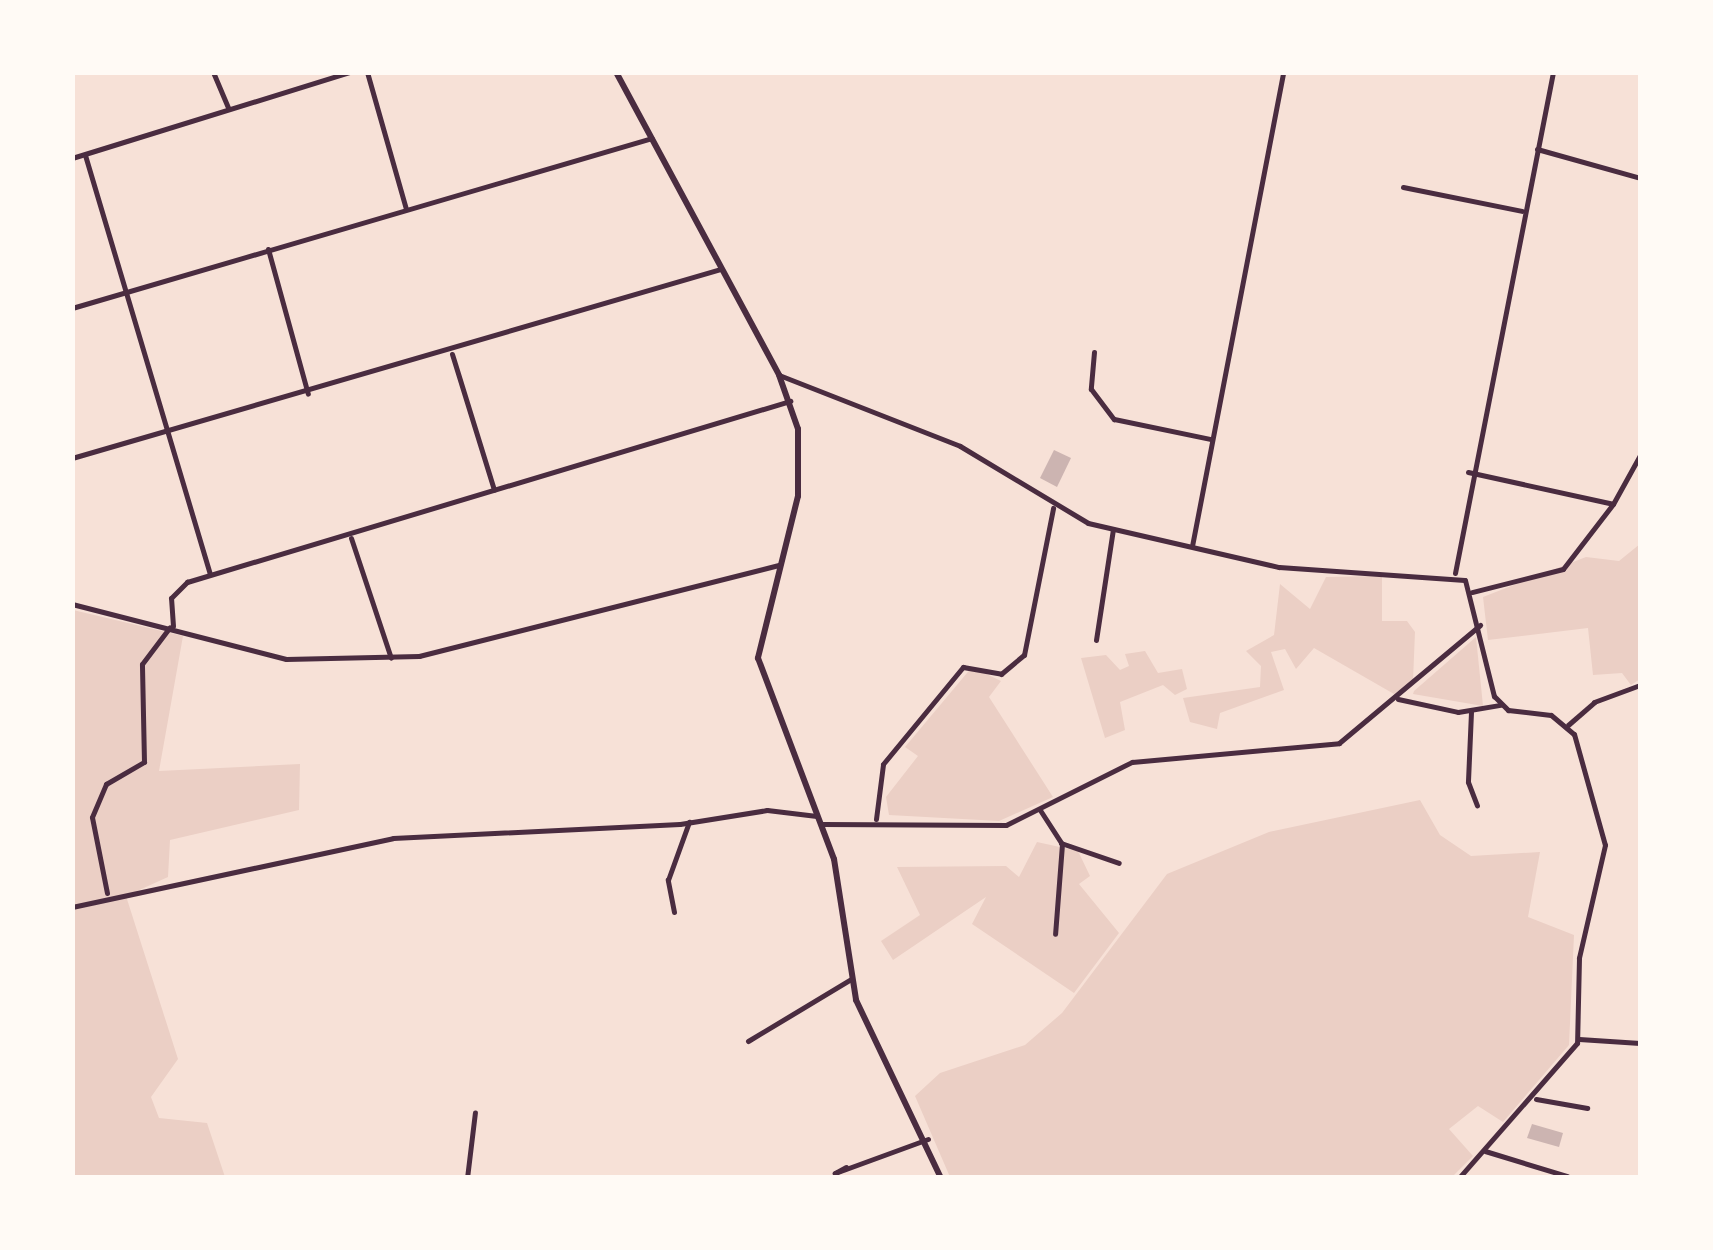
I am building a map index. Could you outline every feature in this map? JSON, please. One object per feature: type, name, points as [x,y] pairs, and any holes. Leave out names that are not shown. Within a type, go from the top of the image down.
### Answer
[{"type":"street","points":[[213,72],[228,108]]},
{"type":"street","points":[[72,158],[350,72]]},
{"type":"street","points":[[368,72],[407,210]]},
{"type":"street","points":[[616,72],[724,268],[790,401],[800,474],[758,658],[822,820],[851,979],[928,1138],[941,1178]]},
{"type":"street","points":[[1192,547],[1282,72]]},
{"type":"street","points":[[1456,573],[1468,472],[1553,72]]},
{"type":"street","points":[[72,308],[126,289],[652,138]]},
{"type":"street","points":[[1537,149],[1640,178]]},
{"type":"street","points":[[85,155],[172,432],[210,574]]},
{"type":"street","points":[[1403,187],[1524,212]]},
{"type":"street","points":[[268,249],[308,394]]},
{"type":"street","points":[[72,458],[452,354],[724,268]]},
{"type":"street","points":[[1094,352],[1092,389],[1114,418],[1211,439]]},
{"type":"street","points":[[452,354],[494,490]]},
{"type":"street","points":[[779,376],[960,446],[1053,508],[1113,529],[1304,569],[1456,573],[1472,592],[1500,705]]},
{"type":"street","points":[[107,893],[108,867],[90,836],[94,812],[106,784],[144,762],[142,664],[172,628],[175,592],[210,574],[351,538],[494,490],[790,401]]},
{"type":"street","points":[[1472,592],[1562,569],[1613,504],[1640,455]]},
{"type":"street","points":[[1468,472],[1613,504]]},
{"type":"street","points":[[876,819],[883,764],[963,667],[1001,674],[1024,656],[1053,508]]},
{"type":"street","points":[[1096,640],[1113,529]]},
{"type":"street","points":[[351,538],[391,658]]},
{"type":"street","points":[[72,604],[286,659],[391,658],[512,639],[779,565]]},
{"type":"street","points":[[72,907],[107,893],[235,876],[394,838],[689,822],[768,810],[822,820],[994,826],[1040,810],[1132,762],[1339,744],[1398,699],[1480,625]]},
{"type":"street","points":[[1568,726],[1594,702],[1640,684]]},
{"type":"street","points":[[1398,699],[1472,712],[1500,705],[1568,726],[1589,766],[1605,846],[1579,958],[1578,1039],[1536,1099],[1460,1178]]},
{"type":"street","points":[[1472,712],[1468,782],[1477,806]]},
{"type":"street","points":[[1040,810],[1061,843],[1056,934]]},
{"type":"street","points":[[674,912],[668,880],[689,822]]},
{"type":"street","points":[[1061,843],[1119,863]]},
{"type":"street","points":[[748,1041],[851,979]]},
{"type":"street","points":[[1578,1039],[1640,1044]]},
{"type":"street","points":[[1536,1099],[1587,1108]]},
{"type":"street","points":[[467,1178],[475,1112]]},
{"type":"street","points":[[846,1167],[928,1138]]},
{"type":"street","points":[[1485,1151],[1566,1176]]},
{"type":"shaded area","points":[[1640,544],[1640,679],[1631,685],[1622,673],[1593,675],[1588,628],[1488,640],[1483,597],[1586,557],[1619,561]]},
{"type":"shaded area","points":[[1382,576],[1382,621],[1407,621],[1415,632],[1413,681],[1394,694],[1314,648],[1296,669],[1285,649],[1271,652],[1284,690],[1220,713],[1217,729],[1190,722],[1183,698],[1260,687],[1261,666],[1246,651],[1274,635],[1280,584],[1310,609],[1326,577]]},
{"type":"shaded area","points":[[73,610],[183,636],[159,771],[300,764],[299,810],[170,840],[168,877],[126,896],[178,1059],[151,1097],[159,1118],[207,1123],[225,1177],[73,1178]]},
{"type":"shaded area","points":[[1476,637],[1483,706],[1413,694],[1414,691]]},
{"type":"shaded area","points":[[1145,651],[1158,673],[1182,669],[1187,689],[1175,695],[1163,685],[1120,702],[1125,730],[1105,738],[1081,658],[1106,655],[1120,670],[1129,666],[1125,654]]},
{"type":"shaded area","points":[[972,667],[1001,681],[989,697],[1053,797],[999,821],[889,815],[886,797],[918,756],[905,747]]},
{"type":"shaded area","points":[[1420,800],[1440,835],[1471,856],[1540,852],[1528,917],[1574,935],[1569,1045],[1503,1122],[1478,1106],[1449,1129],[1473,1156],[1452,1177],[950,1177],[915,1096],[940,1073],[1025,1045],[1062,1013],[1167,874],[1269,832]]},
{"type":"shaded area","points":[[1037,842],[1078,851],[1090,876],[1079,884],[1119,933],[1074,993],[972,924],[986,897],[893,960],[881,941],[920,915],[897,867],[1006,866],[1019,877]]},
{"type":"building","points":[[1054,450],[1071,458],[1057,487],[1040,478]]},
{"type":"building","points":[[1532,1124],[1563,1133],[1559,1147],[1527,1138]]}]
